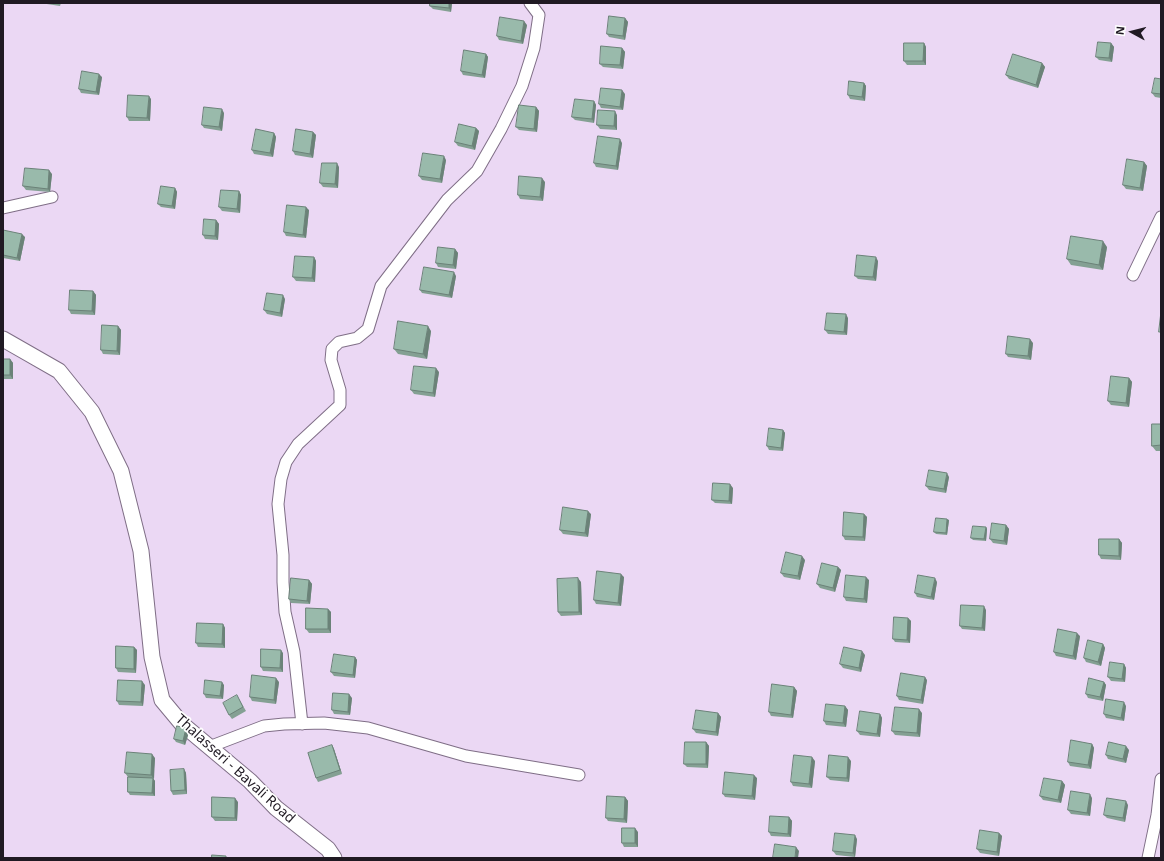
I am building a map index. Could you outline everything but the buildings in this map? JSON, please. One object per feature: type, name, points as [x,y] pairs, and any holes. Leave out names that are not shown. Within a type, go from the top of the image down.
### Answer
[{"type":"main road","name":"Thalasseri - Bavali Road","points":[[3,339],[59,371],[92,412],[121,470],[141,551],[152,657],[162,700],[182,724],[250,781],[276,808],[328,849],[334,858]]},
{"type":"street","points":[[302,724],[294,652],[285,612],[283,582],[284,555],[278,504],[281,480],[286,462],[298,444],[340,405],[340,390],[331,360],[332,349],[339,342],[357,338],[368,329],[381,286],[447,200],[476,171],[501,129],[522,86],[534,48],[539,15],[530,3]]},
{"type":"street","points":[[3,208],[52,197]]},
{"type":"street","points":[[1133,275],[1161,217]]},
{"type":"street","points":[[209,747],[264,726],[324,723],[368,728],[466,756],[579,775]]},
{"type":"street","points":[[1148,858],[1157,815],[1161,779]]}]
